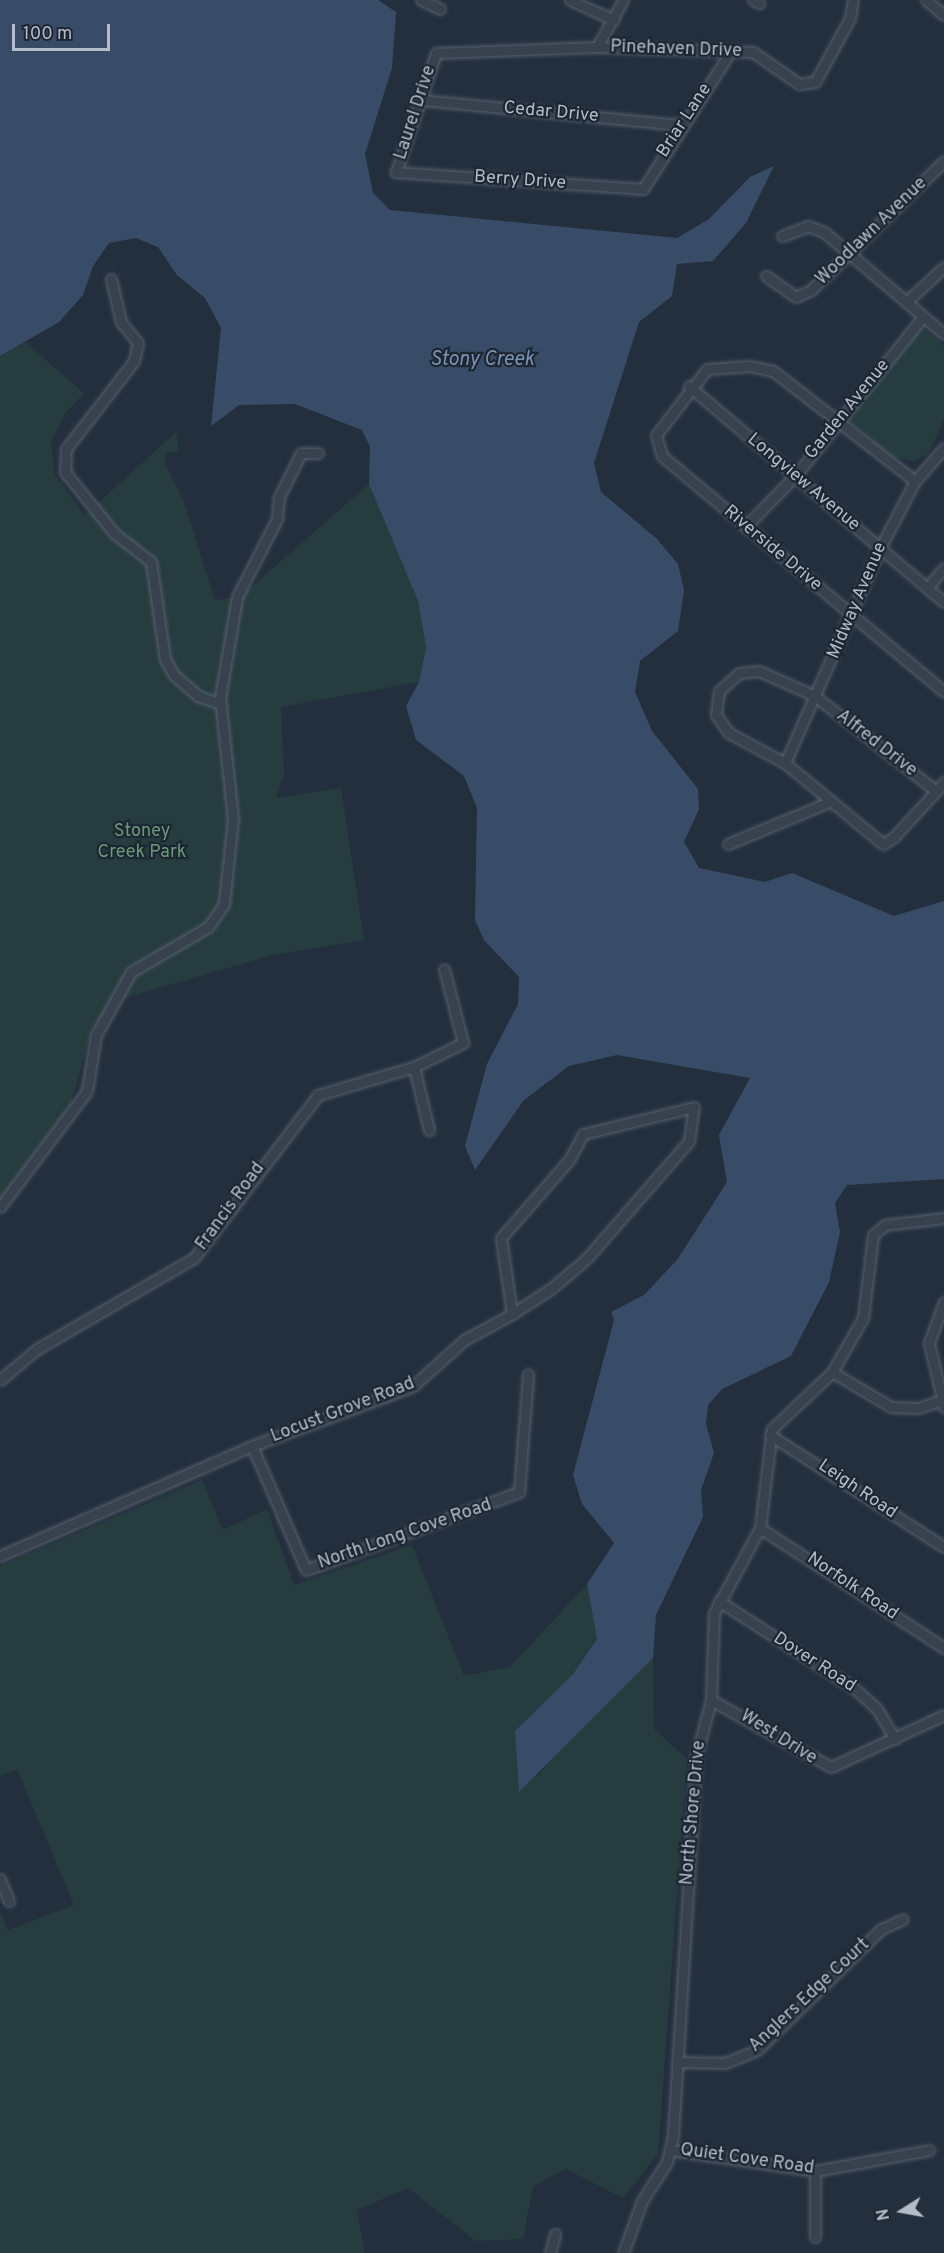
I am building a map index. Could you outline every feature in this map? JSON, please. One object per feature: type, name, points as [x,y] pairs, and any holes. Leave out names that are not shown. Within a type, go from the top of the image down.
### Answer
[{"type":"street","points":[[421,0],[440,9]]},
{"type":"street","points":[[570,0],[614,20]]},
{"type":"street","points":[[597,47],[614,20],[623,0]]},
{"type":"street","name":"Pinehaven Drive","points":[[436,53],[597,47],[729,54],[753,52],[798,84],[816,82],[854,0]]},
{"type":"street","points":[[926,0],[944,15]]},
{"type":"street","name":"Laurel Drive","points":[[396,172],[436,53]]},
{"type":"street","name":"Briar Lane","points":[[643,189],[681,125],[729,54]]},
{"type":"street","name":"Cedar Drive","points":[[421,100],[681,125]]},
{"type":"street","name":"Woodlawn Avenue","points":[[766,276],[796,297],[849,258],[943,165]]},
{"type":"street","name":"Berry Drive","points":[[396,172],[643,189]]},
{"type":"street","points":[[782,236],[808,226],[824,232],[849,258],[944,334]]},
{"type":"street","points":[[906,302],[944,267]]},
{"type":"street","points":[[111,279],[122,322],[138,343],[134,361],[66,449],[64,472],[114,533],[151,562],[165,659],[174,675],[198,696],[220,704]]},
{"type":"street","name":"Garden Avenue","points":[[745,527],[795,476],[923,317]]},
{"type":"street","points":[[689,386],[707,369],[773,371],[840,418],[873,453],[915,481]]},
{"type":"street","name":"Longview Avenue","points":[[689,386],[944,602]]},
{"type":"street","name":"Riverside Drive","points":[[689,386],[656,435],[662,456],[944,692]]},
{"type":"street","name":"Midway Avenue","points":[[785,763],[854,617],[879,548],[915,481],[944,447]]},
{"type":"street","points":[[0,1207],[87,1091],[96,1035],[131,972],[218,917],[233,819],[220,704],[237,597],[277,519],[279,497],[301,453],[318,453]]},
{"type":"street","points":[[927,588],[944,568]]},
{"type":"street","name":"Alfred Drive","points":[[759,671],[815,696],[936,791],[886,844],[874,840],[785,763],[729,733],[716,715],[718,691],[739,673],[759,671]]},
{"type":"street","points":[[936,791],[944,782]]},
{"type":"street","points":[[728,844],[829,802]]},
{"type":"street","name":"Francis Road","points":[[0,1380],[37,1349],[194,1258],[318,1095],[414,1067],[463,1043],[444,969]]},
{"type":"street","points":[[414,1067],[429,1130]]},
{"type":"street","name":"Locust Grove Road","points":[[0,1556],[252,1446],[413,1386],[464,1341],[512,1314],[552,1288],[617,1223],[689,1141],[694,1107],[583,1134],[569,1160],[501,1238],[512,1314]]},
{"type":"street","name":"North Shore Drive","points":[[623,2253],[671,2150],[696,1757],[711,1700],[711,1634],[719,1601],[760,1528],[770,1435],[779,1417],[832,1372],[863,1318],[876,1231],[892,1223],[944,1218]]},
{"type":"street","points":[[832,1372],[891,1407],[918,1408],[942,1404],[929,1343],[944,1302]]},
{"type":"street","name":"North Long Cove Road","points":[[252,1446],[306,1570],[519,1492],[528,1374]]},
{"type":"street","name":"Leigh Road","points":[[770,1435],[943,1546]]},
{"type":"street","name":"Norfolk Road","points":[[760,1528],[944,1648]]},
{"type":"street","name":"Dover Road","points":[[719,1601],[867,1698],[895,1739]]},
{"type":"street","name":"West Drive","points":[[711,1700],[825,1766],[843,1764],[944,1715]]},
{"type":"street","points":[[0,1880],[9,1901]]},
{"type":"street","name":"Anglers Edge Court","points":[[677,2062],[725,2063],[757,2050],[881,1929],[903,1919]]},
{"type":"street","name":"Quiet Cove Road","points":[[671,2150],[815,2171],[929,2150]]},
{"type":"street","points":[[815,2171],[815,2237]]},
{"type":"street","points":[[550,2253],[555,2234]]},
{"type":"green space","points":[[919,325],[944,345],[944,419],[929,453],[914,461],[891,457],[843,416]]},
{"type":"green space","name":"Stoney Creek Park","points":[[25,342],[84,393],[64,415],[51,443],[55,475],[85,515],[176,432],[179,451],[167,453],[164,462],[184,502],[215,600],[232,598],[233,603],[369,484],[418,601],[426,647],[419,682],[281,707],[284,775],[276,798],[341,788],[364,940],[272,955],[117,1000],[92,1029],[64,1127],[0,1204],[0,356]]},
{"type":"green space","points":[[202,1480],[223,1530],[267,1509],[294,1585],[412,1545],[464,1676],[510,1667],[587,1584],[597,1639],[573,1674],[515,1731],[538,1776],[582,1722],[653,1658],[654,1729],[687,1759],[658,2154],[623,2198],[566,2169],[533,2186],[523,2239],[476,2241],[408,2188],[357,2210],[365,2253],[0,2253],[0,1912],[8,1930],[74,1905],[17,1769],[0,1776],[0,1566]]},
{"type":"water","name":"Stony Creek","points":[[0,0],[378,0],[396,12],[392,68],[365,154],[373,193],[390,210],[677,238],[709,219],[750,177],[774,166],[746,223],[713,261],[677,264],[672,296],[639,322],[594,463],[601,492],[657,539],[678,564],[684,590],[678,631],[640,661],[635,692],[652,731],[698,789],[699,809],[684,842],[699,868],[765,882],[792,873],[894,916],[944,901],[944,1179],[847,1185],[835,1203],[840,1232],[829,1282],[791,1356],[722,1389],[708,1405],[706,1424],[714,1453],[701,1490],[703,1517],[656,1615],[653,1658],[519,1792],[515,1731],[573,1674],[597,1639],[587,1584],[614,1543],[582,1504],[573,1475],[614,1320],[611,1312],[644,1295],[677,1260],[727,1182],[719,1135],[750,1078],[617,1055],[569,1066],[524,1100],[475,1170],[465,1146],[487,1064],[518,1004],[519,977],[484,940],[475,920],[477,808],[464,776],[416,740],[406,706],[419,682],[426,647],[418,601],[369,484],[370,447],[362,430],[295,404],[239,405],[211,426],[221,328],[205,298],[177,275],[158,247],[136,238],[109,243],[93,266],[83,295],[59,322],[0,356]]}]
